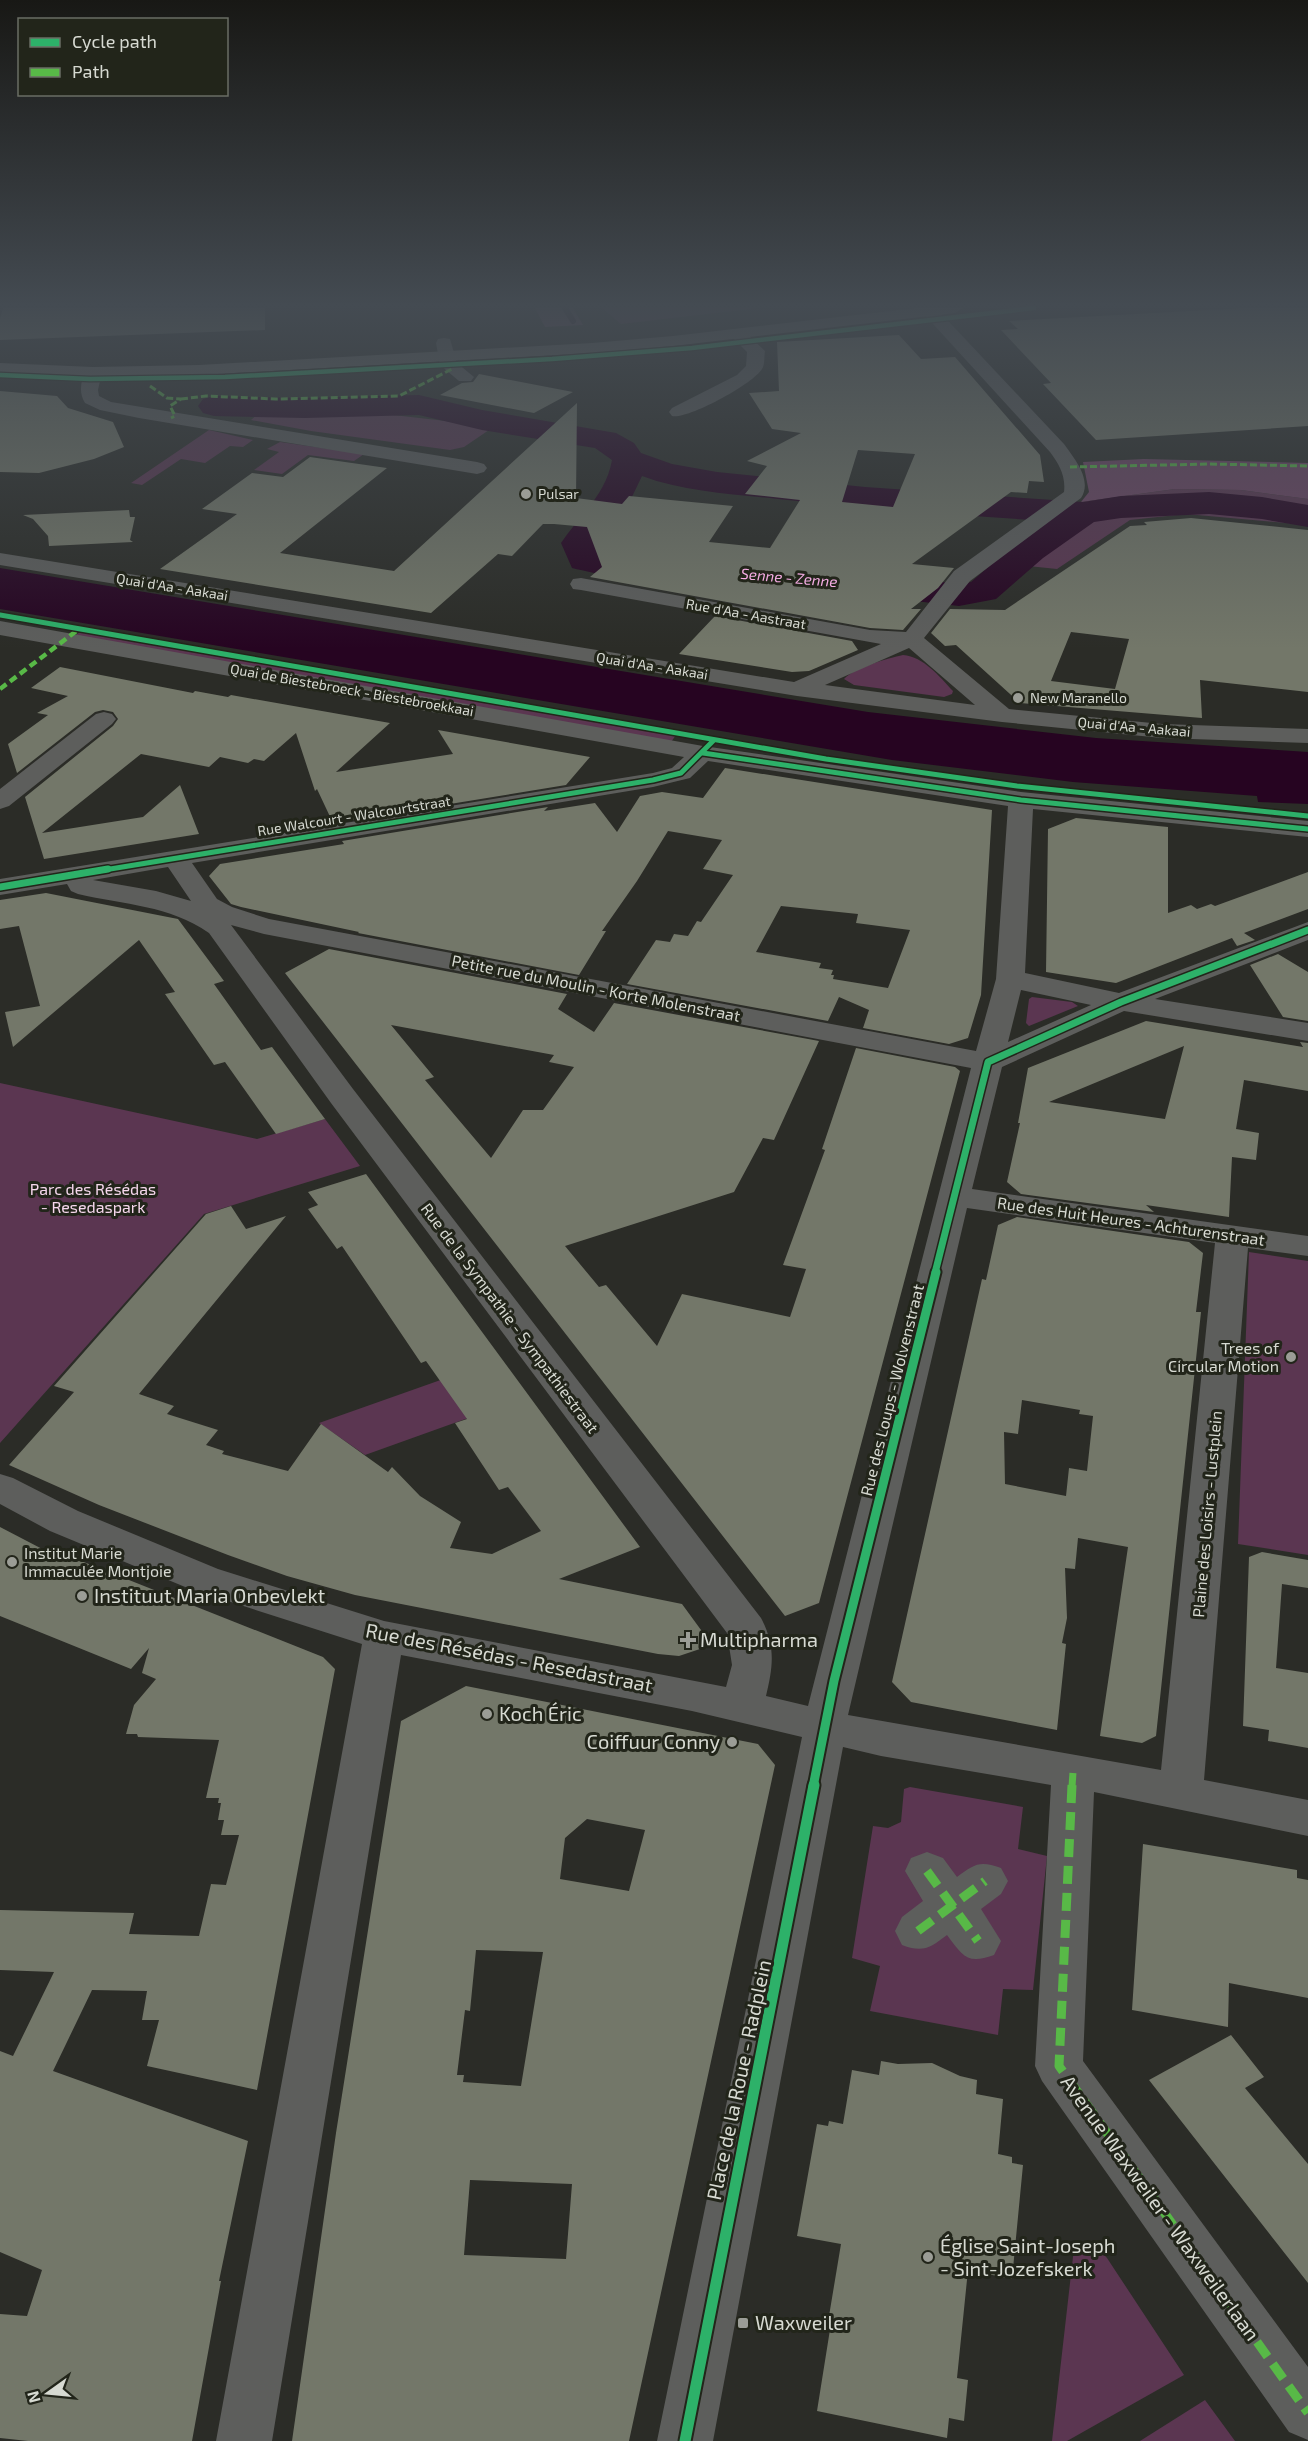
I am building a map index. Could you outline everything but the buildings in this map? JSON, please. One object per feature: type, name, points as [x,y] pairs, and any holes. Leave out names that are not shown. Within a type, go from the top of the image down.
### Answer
[{"type":"street","points":[[201,422],[477,468]]},
{"type":"street","points":[[797,689],[912,639],[962,576],[1074,494],[1075,479],[1070,467],[1057,447],[1034,422]]},
{"type":"street","name":"Quai d'Aa - Aakaai","points":[[0,559],[797,689],[1002,715],[1161,731],[1308,736]]},
{"type":"street","name":"Rue d'Aa - Aastraat","points":[[581,584],[870,637],[912,639]]},
{"type":"street","name":"Quai de Biestebroeck - Biestebroekkaai","points":[[0,628],[704,753],[1021,800],[1308,829]]},
{"type":"street","points":[[912,639],[1002,715]]},
{"type":"street","points":[[0,801],[104,719]]},
{"type":"street","name":"Rue Walcourt - Walcourtstraat","points":[[2,880],[78,875],[653,780],[681,773],[704,753]]},
{"type":"street","name":"Rue des Loups - Wolvenstraat","points":[[825,1726],[891,1446],[1010,979],[1021,800]]},
{"type":"street","name":"Rue de la Sympathie - Sympathiestraat","points":[[176,859],[202,908],[219,927],[342,1096],[747,1629],[753,1665],[742,1706]]},
{"type":"street","name":"Petite rue du Moulin - Korte Molenstraat","points":[[78,875],[81,885],[88,888],[180,906],[202,908],[264,926],[988,1062]]},
{"type":"street","points":[[229,941],[264,926]]},
{"type":"street","points":[[988,1062],[1121,1002],[1308,930]]},
{"type":"street","points":[[1010,979],[1121,1002],[1308,1032]]},
{"type":"street","name":"Rue des Huit Heures - Achturenstraat","points":[[954,1197],[1308,1246]]},
{"type":"street","name":"Plaine des Loisirs - Lustplein","points":[[1181,1792],[1232,1235]]},
{"type":"street","name":"Rue des Résédas - Resedastraat","points":[[0,1487],[64,1521],[204,1579],[384,1636],[742,1706],[881,1739],[1141,1783],[1308,1818]]},
{"type":"street","points":[[244,2441],[384,1636]]},
{"type":"street","name":"Place de la Roue - Radplein","points":[[685,2441],[718,2259],[769,2016],[825,1726]]},
{"type":"street","name":"Avenue Waxweiler - Waxweilerlaan","points":[[1073,1772],[1059,2066],[1308,2414]]},
{"type":"street","points":[[946,1897],[978,1941]]},
{"type":"green space","points":[[261,422],[454,422],[481,425],[489,430],[464,447],[450,450]]},
{"type":"green space","points":[[209,430],[253,440],[243,447],[230,446],[205,463],[181,459],[142,485],[131,483]]},
{"type":"green space","points":[[280,442],[364,454],[354,461],[308,455],[282,474],[254,470],[279,452],[267,449]]},
{"type":"green space","points":[[1175,489],[1241,490],[1308,499],[1308,525],[1186,514],[1130,520],[1057,569],[998,563],[1032,534],[1081,502]]},
{"type":"green space","points":[[80,632],[676,735],[671,742],[73,637]]},
{"type":"green space","points":[[903,655],[918,659],[931,668],[953,691],[952,694],[944,697],[854,685],[844,679],[863,667]]},
{"type":"green space","points":[[1032,997],[1072,1002],[1078,1006],[1029,1026],[1026,1023],[1029,999]]},
{"type":"green space","name":"Parc des Résédas - Resedaspark","points":[[0,1083],[257,1139],[325,1119],[360,1166],[204,1214],[0,1443]]},
{"type":"green space","points":[[1249,1252],[1308,1261],[1308,1555],[1238,1544]]},
{"type":"green space","points":[[500,1359],[527,1397],[365,1455],[319,1423]]},
{"type":"green space","points":[[910,1787],[1023,1807],[1018,1849],[1047,1856],[1033,1990],[1003,1989],[998,2035],[870,2011],[880,1966],[852,1958],[873,1826],[888,1828],[901,1822],[904,1789]]},
{"type":"green space","points":[[1091,2241],[1107,2258],[1184,2375],[1067,2441],[1052,2441],[1074,2248]]},
{"type":"green space","points":[[1205,2400],[1235,2441],[1140,2441]]},
{"type":"shaded area","points":[[1144,459],[1308,463],[1308,499],[1241,490],[1175,489],[1081,502],[1089,492],[1083,462]]},
{"type":"shaded area","points":[[0,568],[868,712],[1096,738],[1308,752],[1308,804],[1258,802],[1257,796],[1073,782],[892,760],[0,609]]},
{"type":"waterway","name":"Senne - Zenne","points":[[494,422],[604,440],[622,450],[629,460]]},
{"type":"waterway","name":"Senne - Zenne","points":[[629,460],[665,473],[717,482],[865,498],[1083,513]]},
{"type":"waterway","name":"Senne - Zenne","points":[[629,460],[627,471],[617,493],[579,543],[585,560],[638,568],[680,571]]},
{"type":"waterway","name":"Senne - Zenne","points":[[1083,513],[1121,507],[1209,503],[1262,508],[1308,516]]},
{"type":"waterway","name":"Senne - Zenne","points":[[852,583],[959,595],[983,591],[1030,550],[1083,513]]},
{"type":"marked path","points":[[1070,467],[1210,464],[1308,466]]},
{"type":"marked path","points":[[0,689],[79,629]]},
{"type":"marked path","points":[[1073,1772],[1059,2066],[1308,2413]]},
{"type":"marked path","points":[[927,1871],[978,1941]]},
{"type":"marked path","points":[[918,1931],[985,1881]]},
{"type":"cycle path","points":[[0,615],[826,759],[1017,786],[1308,816]]},
{"type":"cycle path","points":[[0,887],[653,780],[681,773],[713,741]]},
{"type":"cycle path","points":[[703,753],[1021,800],[1308,829]]},
{"type":"cycle path","points":[[685,2441],[834,1681],[988,1062],[1121,1002],[1308,930]]},
{"type":"place","name":"Pulsar","points":[[526,494]]},
{"type":"place","name":"New Maranello","points":[[1018,698]]},
{"type":"place","name":"Trees of Circular Motion","points":[[1291,1357]]},
{"type":"place","name":"Institut Marie Immaculée Montjoie","points":[[12,1562]]},
{"type":"place","name":"Instituut Maria Onbevlekt","points":[[82,1596]]},
{"type":"place","name":"Multipharma","points":[[688,1640]]},
{"type":"place","name":"Koch Éric","points":[[487,1714]]},
{"type":"place","name":"Coiffuur Conny","points":[[732,1742]]},
{"type":"place","name":"Église Saint-Joseph - Sint-Jozefskerk","points":[[928,2257]]},
{"type":"place","name":"Waxweiler","points":[[743,2323]]}]
